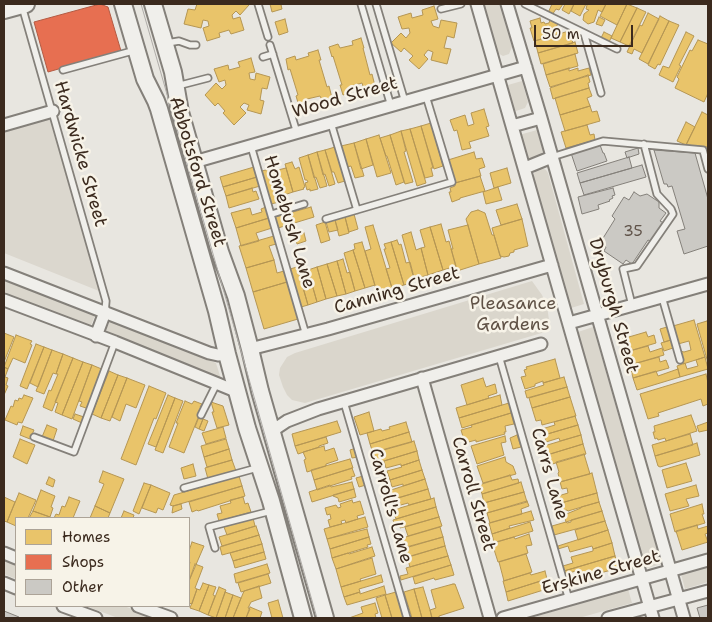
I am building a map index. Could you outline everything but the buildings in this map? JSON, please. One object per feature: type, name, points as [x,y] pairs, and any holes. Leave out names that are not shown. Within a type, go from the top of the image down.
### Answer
[{"type":"street","points":[[4,10],[24,4]]},
{"type":"street","name":"Abbotsford Street","points":[[123,4],[145,78],[156,101],[176,167],[217,311],[227,354],[303,618]]},
{"type":"street","name":"Abbotsford Street","points":[[153,4],[173,72],[180,112],[194,162],[220,252],[236,296],[260,391],[325,618]]},
{"type":"street","points":[[477,4],[653,618]]},
{"type":"street","name":"Dryburgh Street","points":[[507,4],[684,618]]},
{"type":"street","name":"Wood Street","points":[[176,167],[526,67]]},
{"type":"street","points":[[4,125],[53,111]]},
{"type":"street","points":[[512,126],[541,118]]},
{"type":"street","points":[[524,168],[552,157]]},
{"type":"street","name":"Canning Street","points":[[250,349],[552,266]]},
{"type":"street","points":[[4,274],[209,353],[218,355],[250,349]]},
{"type":"street","points":[[569,323],[708,284]]},
{"type":"street","points":[[4,300],[115,342],[238,392],[246,394],[260,391]]},
{"type":"street","points":[[96,336],[105,312]]},
{"type":"street","points":[[272,431],[296,417],[318,409],[541,344]]},
{"type":"street","name":"Carroll Street","points":[[422,378],[490,618]]},
{"type":"street","name":"Erskine Street","points":[[503,618],[708,560]]},
{"type":"street","points":[[608,618],[708,591]]},
{"type":"street","points":[[67,607],[96,618]]},
{"type":"street","points":[[139,610],[172,618]]},
{"type":"lane","name":"Hardwicke Street","points":[[24,4],[106,301],[105,312]]},
{"type":"lane","points":[[258,4],[262,26],[268,37]]},
{"type":"lane","points":[[361,4],[391,106]]},
{"type":"lane","points":[[376,4],[405,102]]},
{"type":"lane","points":[[441,9],[461,4]]},
{"type":"lane","points":[[525,4],[617,49]]},
{"type":"lane","points":[[584,33],[601,93]]},
{"type":"lane","points":[[165,43],[178,41],[196,45]]},
{"type":"lane","points":[[270,45],[297,133]]},
{"type":"lane","points":[[63,70],[136,50]]},
{"type":"lane","points":[[263,58],[273,54]]},
{"type":"lane","points":[[175,87],[208,78]]},
{"type":"lane","points":[[326,219],[452,182],[426,96]]},
{"type":"lane","points":[[331,123],[357,210]]},
{"type":"lane","points":[[552,157],[603,140],[703,150],[708,169]]},
{"type":"lane","points":[[632,305],[623,269],[637,266],[673,214],[658,194],[644,144]]},
{"type":"lane","name":"Homebush Lane","points":[[251,146],[306,334]]},
{"type":"lane","points":[[272,214],[304,204]]},
{"type":"lane","points":[[662,297],[680,360]]},
{"type":"lane","points":[[34,437],[74,452],[115,342]]},
{"type":"lane","name":"Carrs Lane","points":[[499,356],[569,600]]},
{"type":"lane","points":[[201,414],[217,383]]},
{"type":"lane","name":"Carroll's Lane","points":[[344,402],[408,618]]},
{"type":"lane","points":[[184,488],[260,468]]},
{"type":"lane","points":[[215,548],[209,528],[273,510]]},
{"type":"shaded area","points":[[50,117],[99,291],[4,253],[4,130]]},
{"type":"green space","points":[[483,4],[499,4],[512,47],[509,54],[503,56],[496,52]]},
{"type":"green space","points":[[522,81],[528,102],[525,108],[516,111],[514,110],[508,85]]},
{"type":"green space","points":[[537,130],[543,151],[539,159],[532,161],[525,156],[519,135]]},
{"type":"green space","points":[[542,168],[548,173],[584,304],[571,308],[533,178],[535,171]]},
{"type":"green space","points":[[4,279],[95,315],[90,328],[4,295]]},
{"type":"green space","name":"Pleasance Gardens","points":[[532,281],[547,306],[549,320],[545,332],[305,403],[292,400],[283,387],[279,375],[280,368],[287,357],[295,353]]},
{"type":"green space","points":[[110,321],[216,363],[221,379],[105,332]]},
{"type":"green space","points":[[593,327],[661,564],[644,569],[578,332]]},
{"type":"green space","points":[[4,560],[15,565],[15,579],[4,574]]},
{"type":"green space","points":[[708,566],[708,582],[685,589],[681,574]]},
{"type":"green space","points":[[628,589],[632,603],[579,618],[531,618]]},
{"type":"green space","points":[[89,607],[127,607],[156,618],[118,618]]},
{"type":"tram line","points":[[141,4],[317,618]]}]
